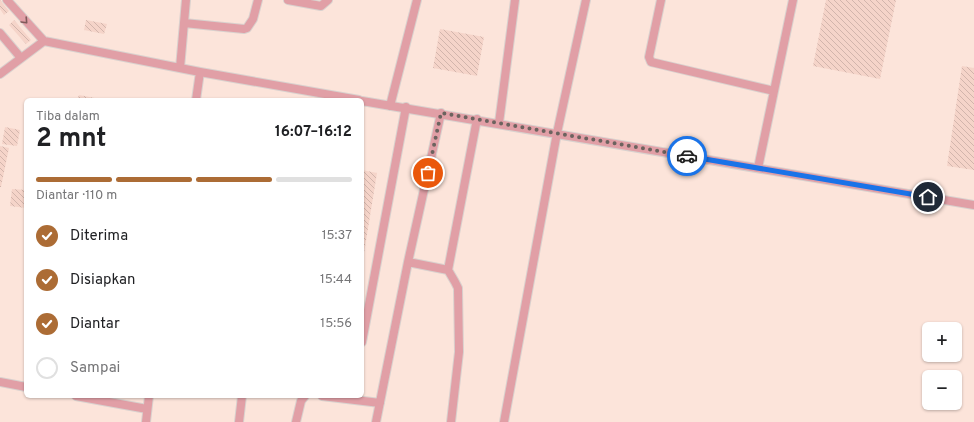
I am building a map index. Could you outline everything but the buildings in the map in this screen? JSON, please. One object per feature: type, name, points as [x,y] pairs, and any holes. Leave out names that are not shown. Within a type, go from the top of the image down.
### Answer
[{"type":"lane","points":[[7,0],[44,41],[200,72],[348,98]]},
{"type":"lane","points":[[180,68],[186,0]]},
{"type":"lane","points":[[184,23],[244,29],[247,28],[253,19],[258,0]]},
{"type":"lane","points":[[288,0],[320,6],[328,0]]},
{"type":"lane","points":[[390,106],[417,0]]},
{"type":"lane","points":[[499,123],[515,0]]},
{"type":"lane","points":[[504,422],[557,133],[586,0]]},
{"type":"lane","points":[[661,0],[649,57],[651,62],[774,91]]},
{"type":"lane","points":[[758,168],[793,0]]},
{"type":"lane","points":[[0,33],[21,58]]},
{"type":"lane","points":[[0,74],[44,41]]},
{"type":"lane","points":[[196,98],[200,72]]},
{"type":"lane","points":[[364,101],[477,119],[974,205]]},
{"type":"lane","points":[[364,331],[406,107]]},
{"type":"lane","points":[[376,422],[408,262],[441,113]]},
{"type":"lane","points":[[451,422],[459,352],[458,288],[448,270],[477,119]]},
{"type":"lane","points":[[408,262],[448,270]]},
{"type":"lane","points":[[0,382],[24,387]]},
{"type":"lane","points":[[87,398],[147,409]]},
{"type":"lane","points":[[146,422],[150,398]]},
{"type":"lane","points":[[238,422],[242,398]]},
{"type":"lane","points":[[296,422],[301,401],[303,398]]},
{"type":"lane","points":[[352,398],[380,404]]},
{"type":"shaded area","points":[[0,0],[974,0],[974,422],[0,422]]},
{"type":"way so far","points":[[428,173],[441,113],[687,156]]},
{"type":"route","points":[[687,156],[928,197]]}]
